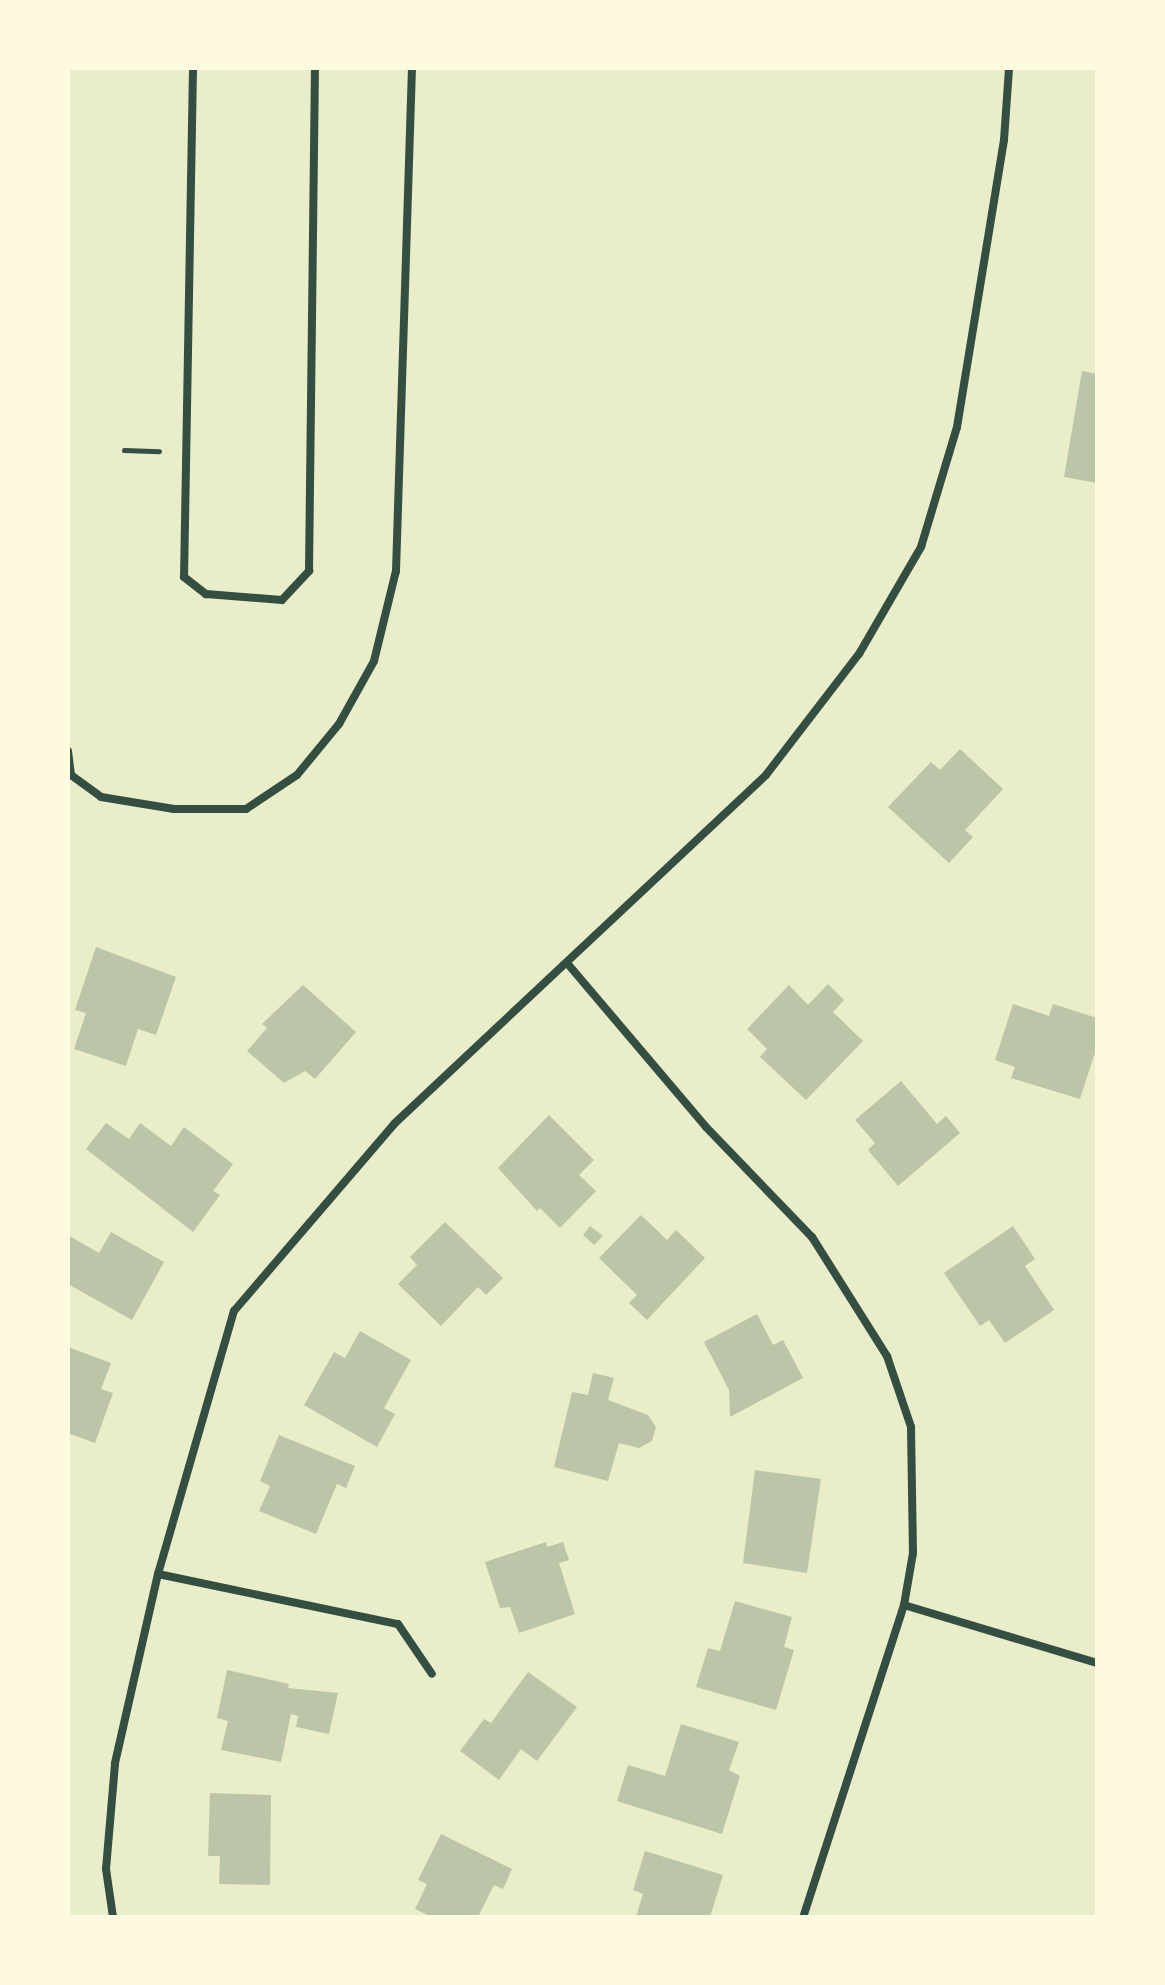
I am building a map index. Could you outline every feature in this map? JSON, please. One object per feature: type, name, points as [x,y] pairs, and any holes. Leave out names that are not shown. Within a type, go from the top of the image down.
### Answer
[{"type":"street","points":[[193,68],[184,577],[206,594],[282,600],[309,571],[315,68]]},
{"type":"street","points":[[68,751],[71,775],[101,797],[174,809],[246,809],[297,775],[339,724],[374,661],[396,571],[412,68]]},
{"type":"street","points":[[113,1917],[106,1869],[115,1763],[158,1574],[234,1311],[394,1124],[766,775],[859,654],[921,547],[957,427],[1004,140],[1009,68]]},
{"type":"street","points":[[567,963],[706,1127],[812,1237],[887,1356],[911,1427],[913,1539],[904,1605],[803,1917]]},
{"type":"street","points":[[158,1574],[398,1624],[432,1674]]},
{"type":"street","points":[[904,1605],[1097,1663]]},
{"type":"path","points":[[124,450],[159,451]]},
{"type":"building","points":[[1082,371],[1097,374],[1097,483],[1064,477]]},
{"type":"building","points":[[960,749],[1003,789],[965,830],[973,837],[949,863],[888,807],[931,762],[940,770]]},
{"type":"building","points":[[96,947],[176,977],[156,1035],[138,1029],[126,1066],[74,1049],[86,1013],[75,1010]]},
{"type":"building","points":[[828,984],[844,1000],[833,1012],[863,1041],[806,1100],[760,1057],[767,1049],[747,1029],[789,985],[808,1005]]},
{"type":"building","points":[[303,985],[356,1032],[315,1079],[305,1071],[284,1083],[247,1051],[267,1028],[262,1024]]},
{"type":"building","points":[[1013,1004],[1049,1016],[1053,1004],[1097,1018],[1097,1046],[1080,1099],[1011,1078],[1015,1067],[995,1060]]},
{"type":"building","points":[[901,1081],[937,1124],[946,1116],[960,1133],[898,1186],[868,1150],[875,1143],[855,1120]]},
{"type":"building","points":[[549,1115],[594,1160],[579,1175],[596,1191],[560,1228],[540,1208],[537,1211],[498,1168]]},
{"type":"building","points":[[106,1123],[129,1139],[140,1123],[171,1146],[184,1127],[233,1164],[213,1191],[220,1195],[193,1232],[86,1149]]},
{"type":"building","points":[[641,1215],[667,1240],[676,1230],[705,1258],[647,1320],[629,1303],[637,1295],[599,1258]]},
{"type":"building","points":[[445,1222],[503,1278],[486,1295],[478,1287],[441,1326],[398,1284],[417,1265],[410,1257]]},
{"type":"building","points":[[590,1226],[603,1236],[594,1245],[583,1235]]},
{"type":"building","points":[[1013,1226],[1035,1259],[1025,1266],[1054,1310],[1005,1343],[989,1320],[980,1326],[944,1273]]},
{"type":"building","points":[[111,1232],[164,1262],[132,1320],[68,1284],[68,1235],[99,1253]]},
{"type":"building","points":[[757,1314],[773,1345],[783,1340],[803,1378],[730,1417],[729,1390],[704,1342]]},
{"type":"building","points":[[360,1331],[411,1360],[384,1408],[395,1414],[377,1447],[304,1405],[334,1352],[345,1358]]},
{"type":"building","points":[[68,1347],[111,1363],[101,1389],[113,1393],[95,1443],[68,1433]]},
{"type":"building","points":[[593,1373],[614,1378],[608,1400],[648,1415],[656,1427],[652,1441],[639,1448],[619,1443],[608,1481],[554,1467],[572,1392],[588,1395]]},
{"type":"building","points":[[279,1435],[355,1466],[346,1488],[337,1484],[316,1534],[259,1511],[270,1486],[260,1481]]},
{"type":"building","points":[[755,1470],[821,1479],[807,1573],[743,1563]]},
{"type":"building","points":[[546,1542],[547,1547],[563,1542],[569,1560],[559,1563],[575,1614],[519,1633],[510,1607],[500,1608],[485,1562]]},
{"type":"building","points":[[735,1601],[792,1617],[784,1647],[794,1650],[776,1710],[696,1687],[708,1648],[720,1651]]},
{"type":"building","points":[[227,1670],[289,1684],[288,1688],[338,1693],[329,1734],[296,1727],[298,1716],[291,1714],[281,1762],[221,1750],[228,1721],[217,1718]]},
{"type":"building","points":[[528,1672],[577,1707],[537,1761],[521,1749],[499,1780],[460,1751],[484,1719],[491,1723]]},
{"type":"building","points":[[681,1724],[739,1742],[729,1770],[740,1776],[722,1834],[617,1801],[628,1765],[665,1776]]},
{"type":"building","points":[[210,1793],[271,1795],[270,1885],[219,1884],[220,1856],[208,1856]]},
{"type":"building","points":[[441,1834],[512,1869],[503,1889],[494,1885],[478,1917],[432,1917],[415,1909],[427,1884],[418,1880]]},
{"type":"building","points":[[645,1851],[723,1875],[710,1917],[636,1917],[643,1894],[633,1890]]}]
